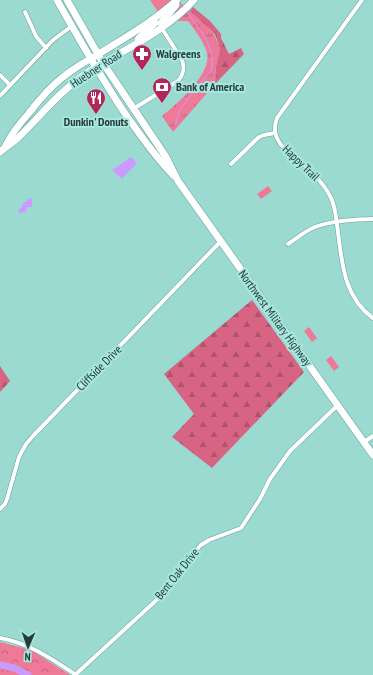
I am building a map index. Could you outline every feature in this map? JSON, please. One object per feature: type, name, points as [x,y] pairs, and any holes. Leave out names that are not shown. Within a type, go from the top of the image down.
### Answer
[{"type":"main road","name":"Northwest Military Highway","points":[[57,0],[96,68],[159,162],[178,181]]},
{"type":"main road","name":"Northwest Military Highway","points":[[67,0],[103,63],[133,110],[166,156],[178,181],[373,455]]},
{"type":"main road","points":[[159,22],[178,0]]},
{"type":"main road","points":[[179,13],[188,0]]},
{"type":"main road","name":"Huebner Road","points":[[6,145],[17,139],[59,95],[75,81],[126,50],[155,23],[179,13],[194,0]]},
{"type":"main road","name":"Huebner Road","points":[[0,152],[6,145],[12,133],[52,86],[78,66],[98,54],[159,22]]},
{"type":"main road","points":[[25,117],[32,123]]},
{"type":"street","name":"Happy Trail","points":[[362,0],[277,118],[275,123],[275,133],[281,145],[324,187],[332,199],[345,275],[349,288],[360,307],[373,318]]},
{"type":"street","points":[[25,12],[36,36],[46,48]]},
{"type":"street","points":[[133,110],[177,81],[184,72],[182,60],[159,22]]},
{"type":"street","points":[[0,96],[60,34],[72,26]]},
{"type":"street","points":[[0,75],[10,86]]},
{"type":"street","points":[[231,164],[259,137],[275,133]]},
{"type":"street","points":[[288,244],[315,227],[350,220],[373,219]]},
{"type":"street","name":"Cliffside Drive","points":[[0,509],[5,504],[7,499],[19,457],[30,440],[57,410],[121,346],[220,242]]},
{"type":"street","name":"Bent Oak Drive","points":[[76,675],[162,595],[180,575],[187,560],[201,545],[209,540],[241,528],[260,499],[270,479],[290,451],[338,405]]},
{"type":"street","points":[[364,442],[373,436]]},
{"type":"street","points":[[0,638],[35,649],[76,675]]},
{"type":"green space","points":[[150,0],[177,0],[206,25],[214,34],[220,49],[216,67],[215,84],[173,132],[162,116],[192,88],[199,79],[207,61],[207,53],[202,41],[188,21],[176,21],[158,12]]},
{"type":"green space","points":[[193,7],[210,21],[221,34],[221,38],[229,54],[241,48],[244,54],[215,84],[216,67],[220,49],[215,34],[190,11]]},
{"type":"green space","points":[[268,186],[272,191],[261,199],[257,194]]},
{"type":"green space","points":[[252,300],[304,372],[212,468],[172,437],[194,414],[164,374]]},
{"type":"green space","points":[[309,327],[317,338],[312,342],[304,331]]},
{"type":"green space","points":[[331,356],[339,367],[334,371],[326,360]]},
{"type":"green space","points":[[0,366],[10,381],[0,392]]},
{"type":"green space","points":[[0,642],[31,650],[70,675],[0,675]]},
{"type":"shaded area","points":[[131,157],[137,163],[122,179],[112,170]]},
{"type":"shaded area","points":[[30,198],[32,200],[32,207],[28,207],[25,212],[20,213],[18,210],[24,202],[27,202]]},
{"type":"waterway","points":[[175,126],[180,109],[212,69],[212,55],[206,38],[187,12]]},
{"type":"waterway","points":[[0,665],[14,668],[28,675]]},
{"type":"place","name":"Walgreens","points":[[142,71]]},
{"type":"place","name":"Bank of America","points":[[162,104]]},
{"type":"place","name":"Dunkin' Donuts","points":[[96,115]]}]
